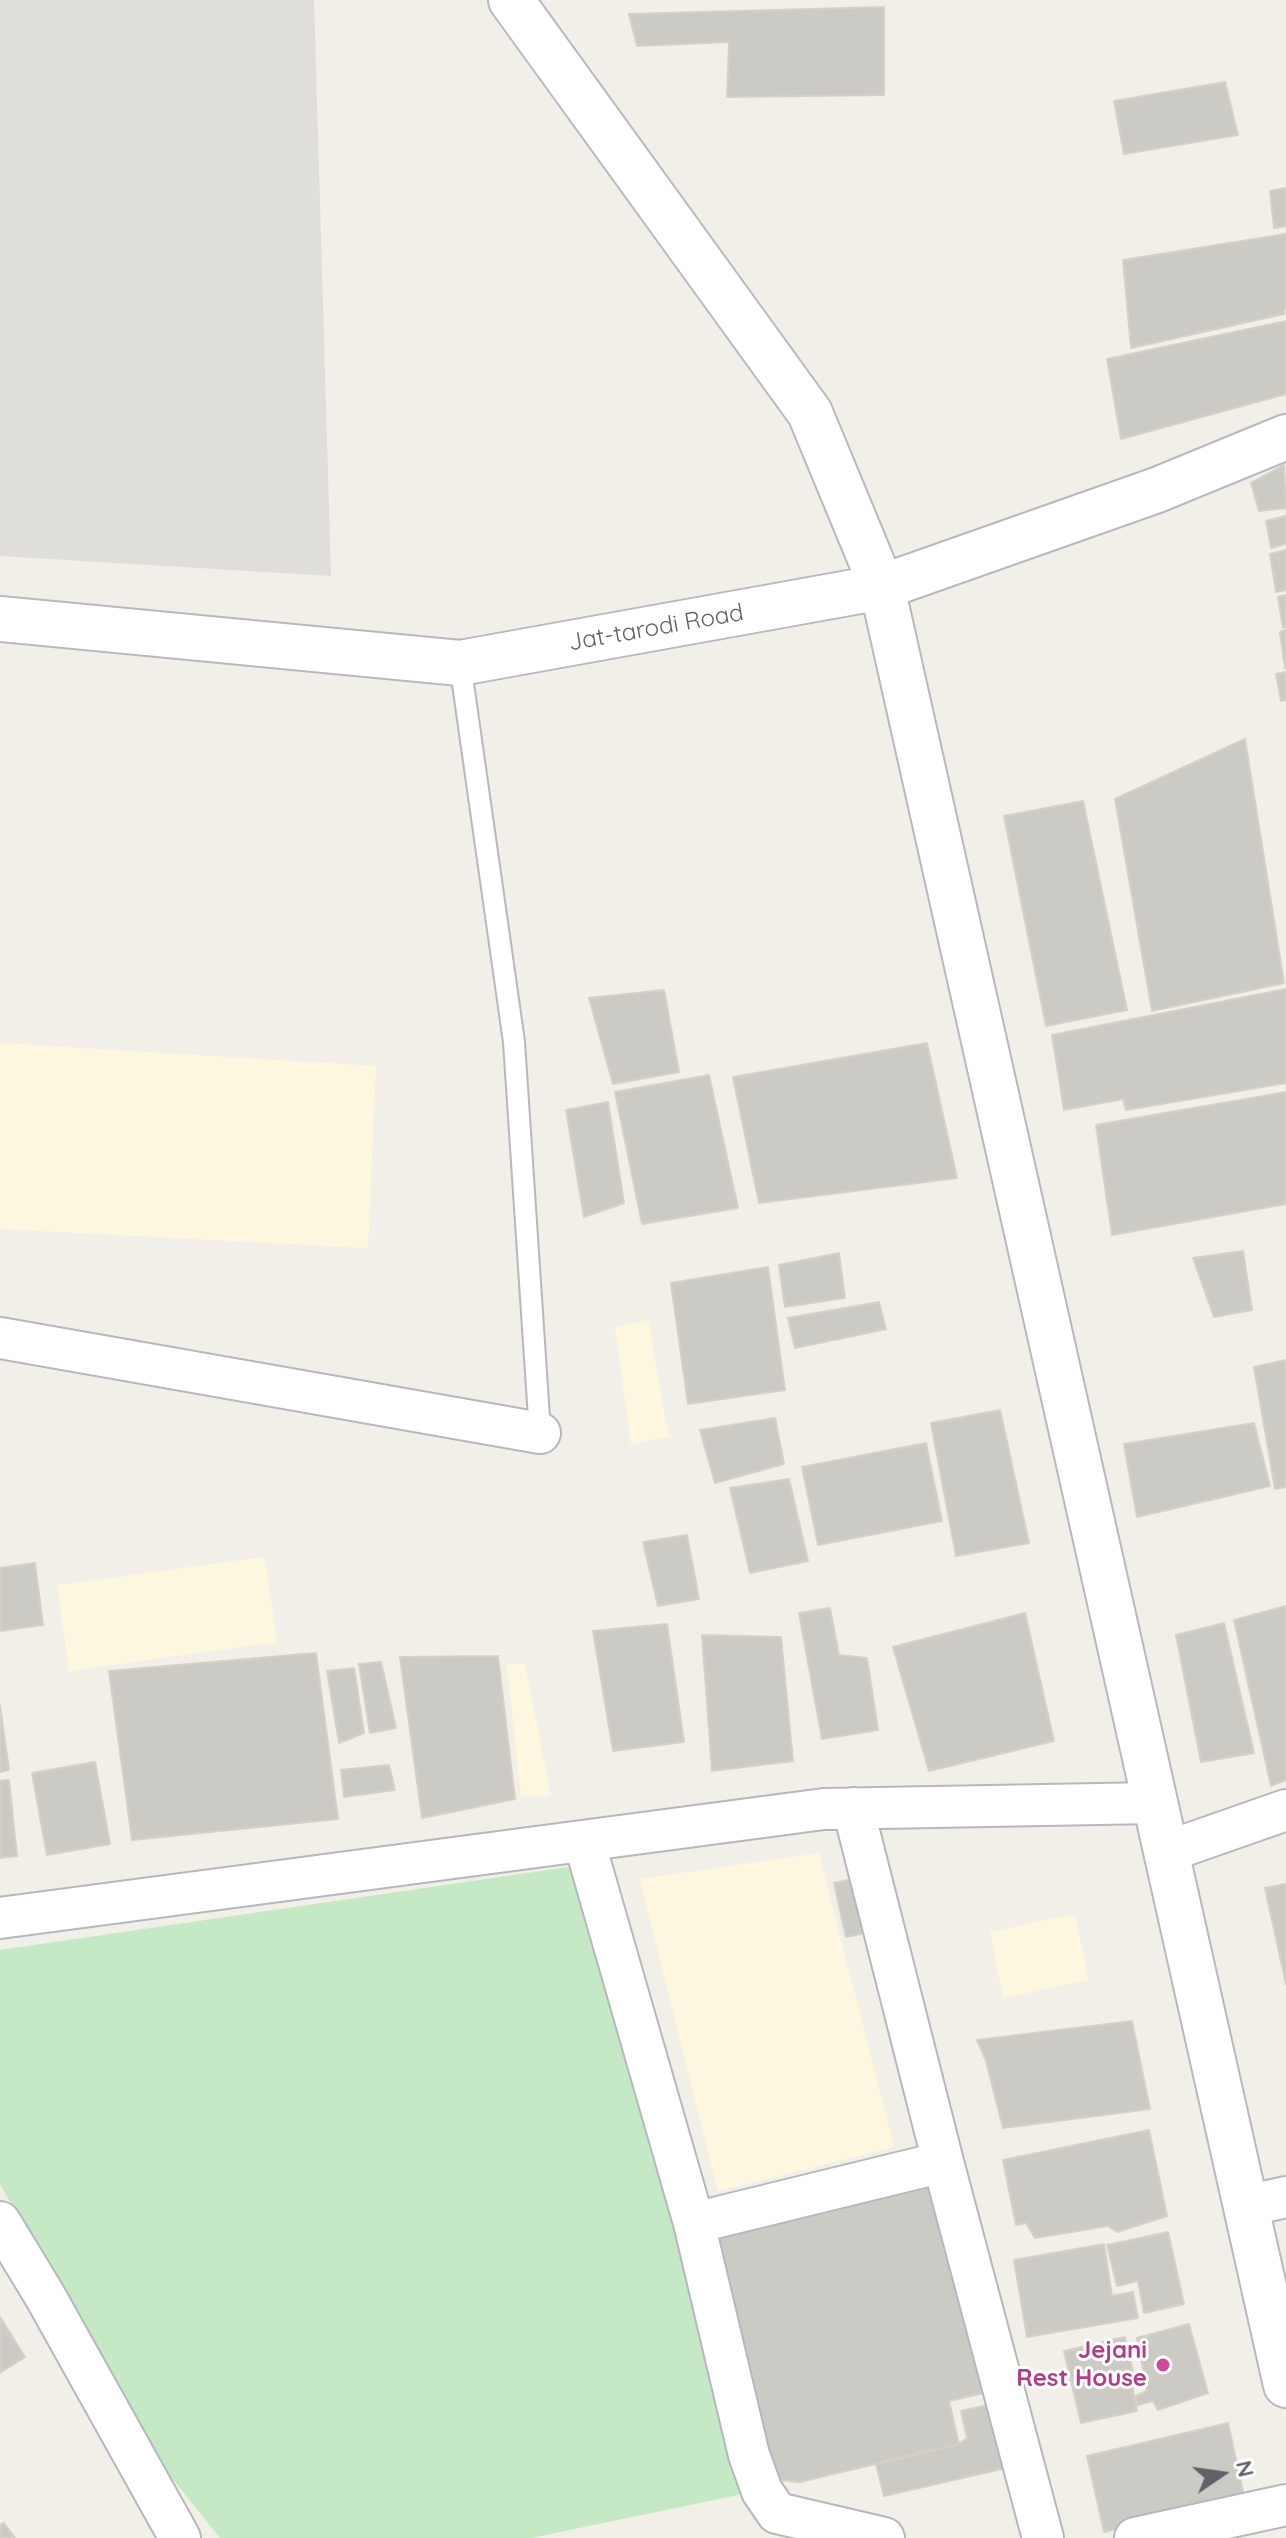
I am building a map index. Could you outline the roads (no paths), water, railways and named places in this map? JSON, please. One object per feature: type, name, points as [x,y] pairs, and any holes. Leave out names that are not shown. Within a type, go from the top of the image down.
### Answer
[{"type":"street","points":[[511,0],[810,413],[882,587],[1154,1803],[1266,2202],[1286,2385]]},
{"type":"street","name":"Jat-tarodi Road","points":[[0,619],[460,663],[882,587],[1284,443]]},
{"type":"street","points":[[0,1338],[540,1433]]},
{"type":"street","points":[[0,1918],[824,1809],[1154,1803]]},
{"type":"street","points":[[853,1808],[1043,2538]]},
{"type":"street","points":[[1166,1852],[1286,1810]]},
{"type":"street","points":[[584,1841],[694,2223],[749,2455],[762,2491],[777,2513],[884,2538]]},
{"type":"street","points":[[694,2223],[943,2162]]},
{"type":"street","points":[[0,2222],[45,2296],[180,2538]]},
{"type":"street","points":[[1135,2538],[1286,2505]]},
{"type":"lane","points":[[460,663],[514,1042],[540,1433]]},
{"type":"place","name":"Jejani Rest House","points":[[1163,2365]]}]
